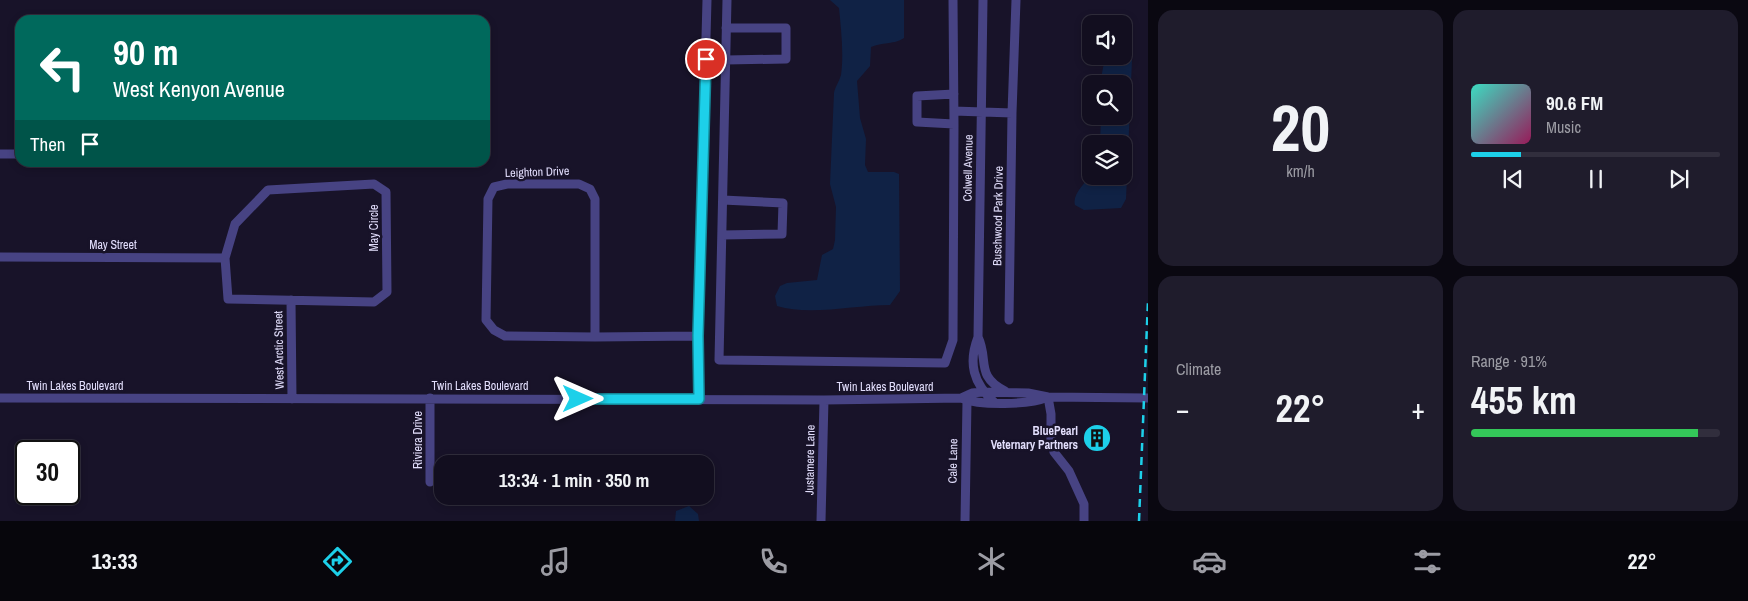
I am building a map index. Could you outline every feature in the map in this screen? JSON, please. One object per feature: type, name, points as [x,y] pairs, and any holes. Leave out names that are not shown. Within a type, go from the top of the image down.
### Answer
[{"type":"street","points":[[699,399],[698,336],[707,0]]},
{"type":"street","points":[[727,0],[720,360],[945,364],[953,340],[953,0]]},
{"type":"street","name":"Colwell Avenue","points":[[984,0],[978,337],[974,349],[974,366],[978,384],[983,392],[994,402]]},
{"type":"street","name":"Buschwood Park Drive","points":[[1010,320],[1012,113],[1016,0]]},
{"type":"street","points":[[726,28],[786,28],[786,59],[726,60]]},
{"type":"street","points":[[954,94],[917,96],[918,122],[954,124]]},
{"type":"street","points":[[954,111],[1012,113]]},
{"type":"street","points":[[0,154],[15,154]]},
{"type":"street","name":"May Circle","points":[[374,184],[386,192],[387,292],[374,302],[291,300],[228,299],[225,258],[235,224],[268,190],[374,184]]},
{"type":"street","name":"Leighton Drive","points":[[595,337],[595,199],[590,190],[579,184],[507,184],[494,187],[488,199],[486,320],[494,330],[505,336],[595,337],[698,336]]},
{"type":"street","points":[[722,235],[782,234],[783,203],[723,200]]},
{"type":"street","name":"May Street","points":[[0,257],[225,258]]},
{"type":"street","name":"West Arctic Street","points":[[291,300],[292,398]]},
{"type":"street","name":"Colwell Avenue","points":[[978,337],[982,345],[983,365],[988,376],[996,386],[1008,392]]},
{"type":"street","name":"Twin Lakes Boulevard","points":[[964,399],[972,393],[983,392],[1028,392],[1048,397],[1148,398]]},
{"type":"street","points":[[1048,397],[1052,414],[1051,440],[1054,452],[1069,471],[1084,504],[1084,521]]},
{"type":"street","name":"Twin Lakes Boulevard","points":[[0,398],[964,399],[994,402],[1028,402],[1048,397]]},
{"type":"street","name":"Riviera Drive","points":[[430,398],[430,482]]},
{"type":"street","name":"Cale Lane","points":[[964,399],[964,521]]},
{"type":"street","name":"Justamere Lane","points":[[821,521],[824,400]]},
{"type":"water","points":[[830,0],[904,0],[904,38],[896,42],[871,47],[870,66],[857,81],[860,118],[866,139],[865,165],[868,172],[894,172],[899,174],[900,291],[890,305],[818,310],[790,309],[777,306],[775,296],[780,286],[787,283],[817,280],[822,255],[833,249],[835,240],[836,207],[830,184],[834,93],[841,75],[842,50],[839,8]]},
{"type":"water","points":[[1104,65],[1132,65],[1131,75],[1102,75]]},
{"type":"water","points":[[1101,125],[1129,125],[1129,135],[1100,135]]},
{"type":"water","points":[[1083,185],[1127,185],[1126,199],[1121,208],[1084,210],[1075,205],[1077,193]]},
{"type":"water","points":[[689,506],[698,514],[699,521],[675,521],[676,511]]},
{"type":"railway","points":[[1139,521],[1148,300]]},
{"type":"place","name":"BluePearl Veternary Partners","points":[[1097,438]]},
{"type":"route","points":[[578,399],[699,399],[698,336],[706,59]]}]
